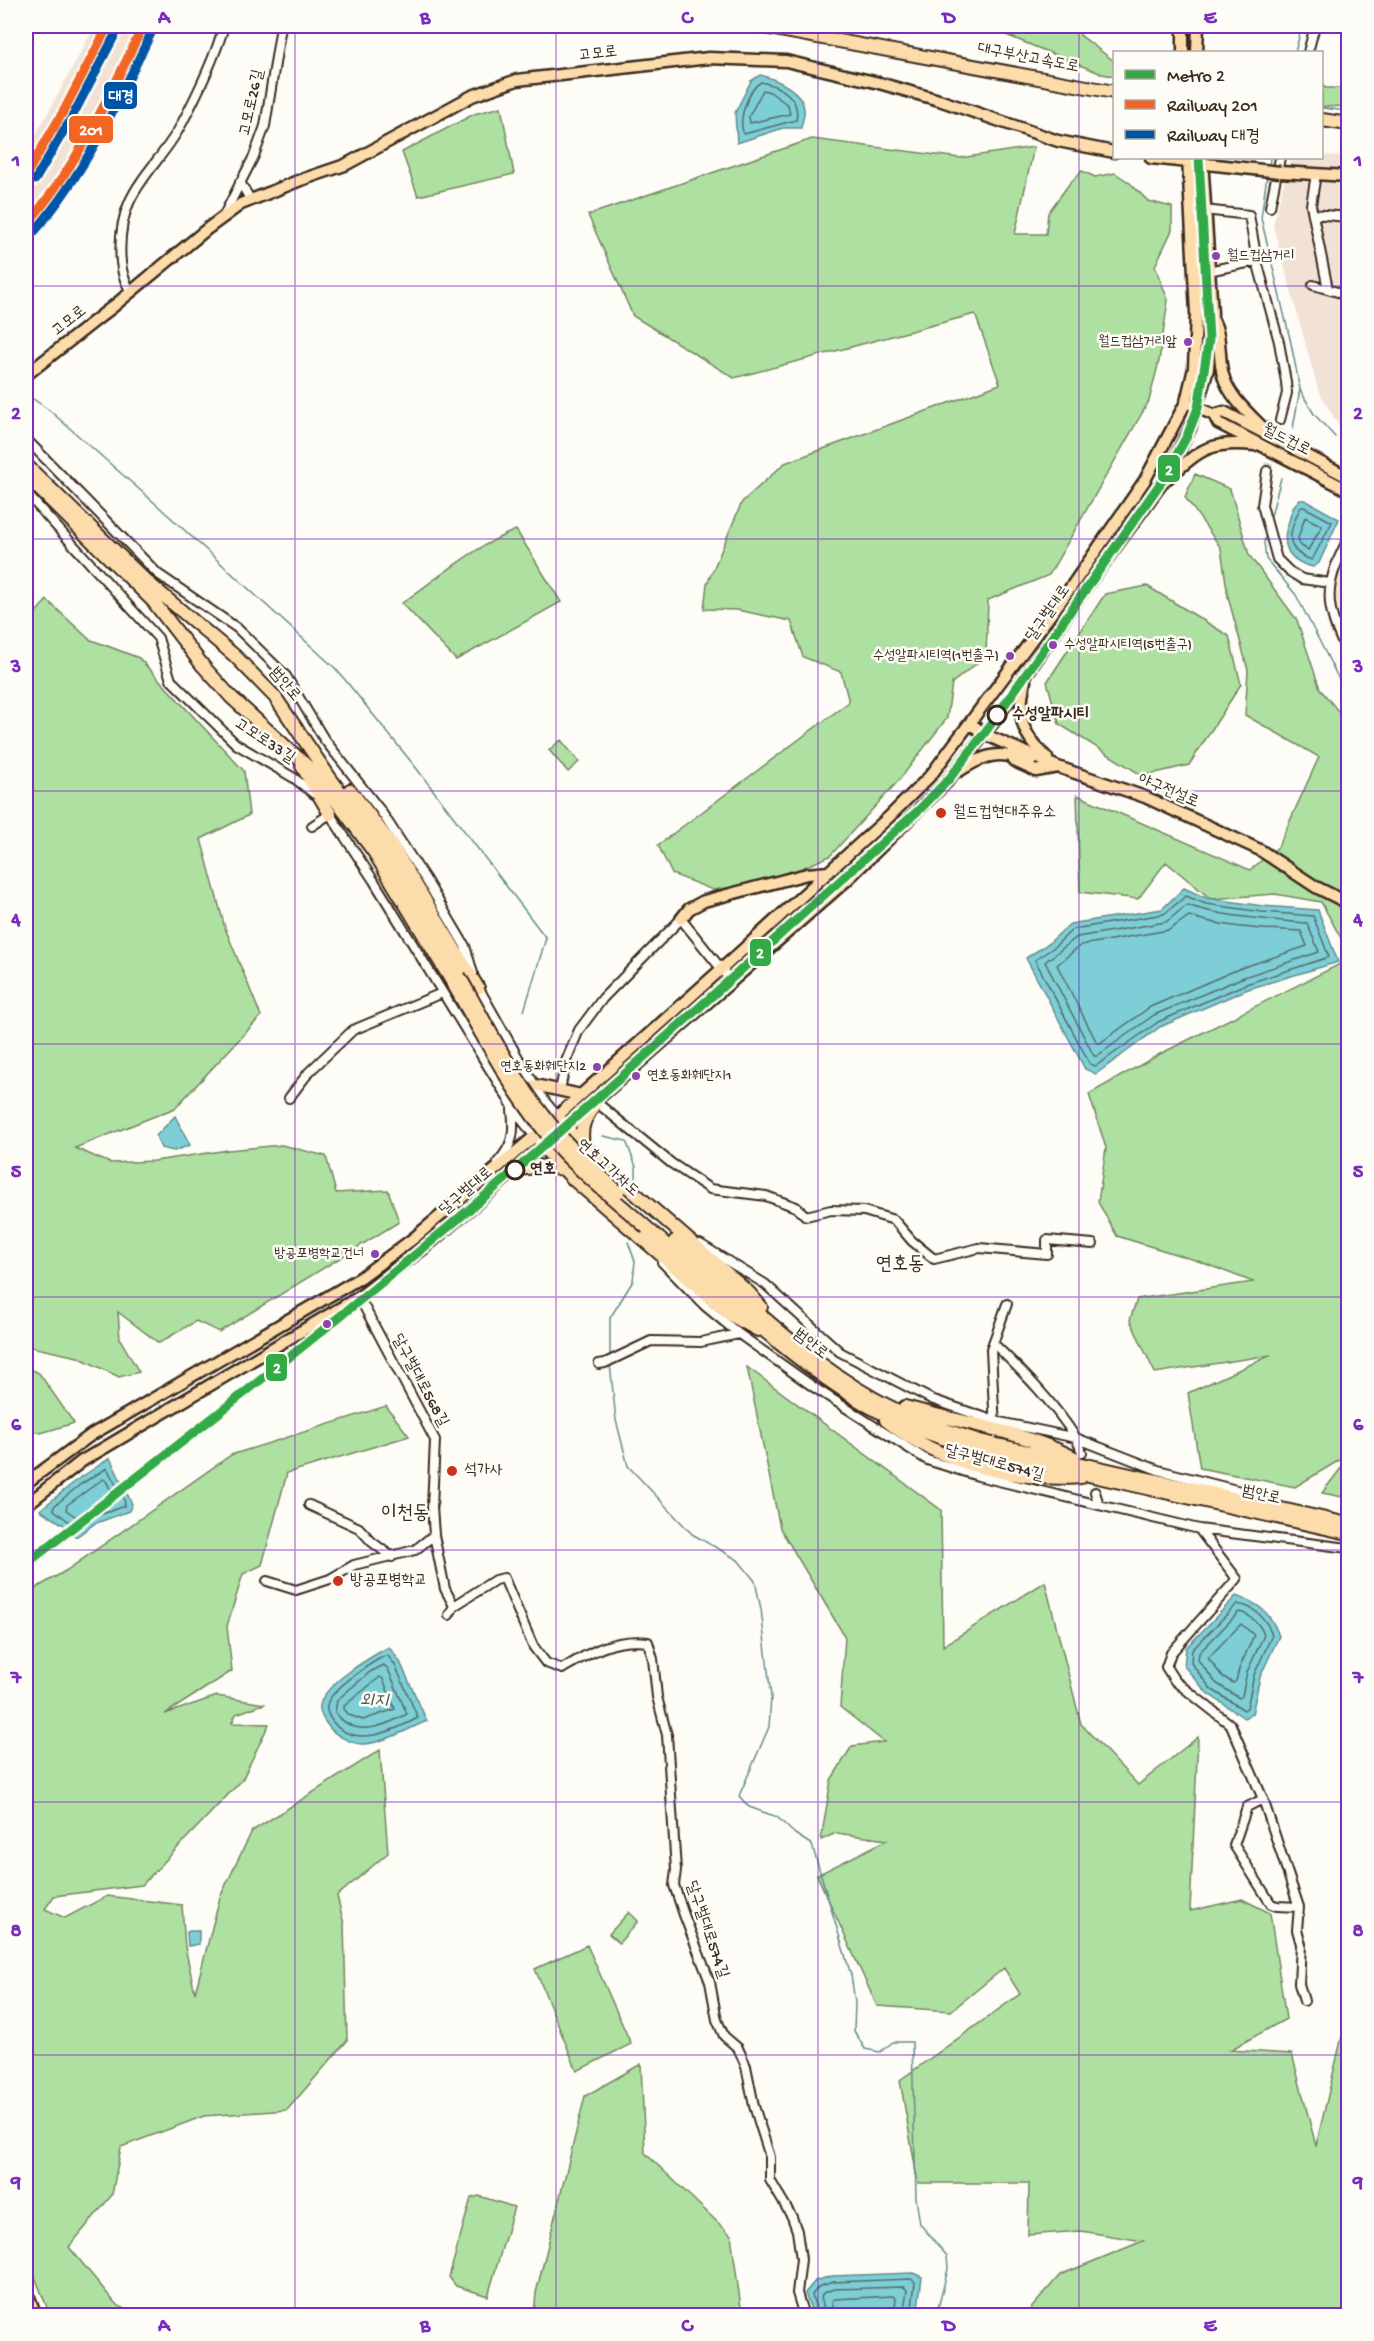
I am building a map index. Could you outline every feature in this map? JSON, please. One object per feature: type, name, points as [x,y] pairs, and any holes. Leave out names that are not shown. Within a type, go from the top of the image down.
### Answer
[{"type":"highway","name":"대구부산고속도로","points":[[758,26],[1113,92]]},
{"type":"highway","name":"대구부산고속도로","points":[[800,26],[1113,84]]},
{"type":"highway","points":[[1328,125],[1348,124]]},
{"type":"highway","points":[[1328,125],[1348,132]]},
{"type":"highway","name":"범안로","points":[[26,465],[50,494]]},
{"type":"highway","name":"범안로","points":[[26,476],[50,494],[255,675],[275,697],[381,847],[455,978]]},
{"type":"highway","points":[[50,494],[153,601],[203,666],[231,697],[294,752],[318,777],[362,834],[455,978]]},
{"type":"highway","points":[[294,752],[330,814]]},
{"type":"highway","points":[[322,764],[335,772],[391,844],[478,988]]},
{"type":"highway","name":"연호고가차도","points":[[455,978],[543,1115],[577,1154],[650,1225]]},
{"type":"highway","points":[[583,1147],[581,1132],[583,1120],[596,1102]]},
{"type":"highway","points":[[557,1116],[583,1147],[749,1293],[783,1339]]},
{"type":"highway","points":[[543,1147],[563,1169],[731,1315],[783,1339]]},
{"type":"highway","points":[[517,1169],[547,1166],[563,1169]]},
{"type":"highway","name":"범안로","points":[[650,1225],[783,1339],[819,1373],[930,1434],[1093,1472],[1348,1524]]},
{"type":"highway","points":[[871,1402],[995,1425],[1061,1451],[1093,1472]]},
{"type":"highway","points":[[871,1402],[897,1428],[922,1444],[977,1471],[1061,1479],[1093,1472]]},
{"type":"highway","points":[[1159,1486],[1203,1484],[1348,1516]]},
{"type":"highway","points":[[1159,1486],[1197,1507],[1348,1540]]},
{"type":"highway","name":"범안로","points":[[1159,1486],[1348,1533]]},
{"type":"main road","points":[[1183,26],[1183,51]]},
{"type":"main road","points":[[1197,51],[1198,26]]},
{"type":"main road","name":"고모로","points":[[26,375],[224,216],[250,199],[345,165],[472,96],[517,80],[709,58],[763,59],[809,65],[939,100],[1058,141],[1113,152]]},
{"type":"main road","points":[[1165,159],[1280,172],[1348,176]]},
{"type":"main road","name":"달구벌대로","points":[[26,1505],[82,1461],[359,1297],[423,1250],[732,982],[900,830],[952,776],[1163,482],[1179,453],[1198,407],[1208,369],[1212,318],[1204,210],[1194,161]]},
{"type":"main road","name":"달구벌대로","points":[[26,1483],[91,1435],[360,1278],[414,1238],[471,1192],[581,1095],[829,872],[931,775],[1071,587],[1145,480],[1186,402],[1194,368],[1196,313],[1194,161]]},
{"type":"main road","points":[[1212,318],[1218,329],[1223,377],[1238,401],[1271,436]]},
{"type":"main road","name":"월드컵로","points":[[1186,402],[1214,415],[1218,423],[1348,490]]},
{"type":"main road","name":"월드컵로","points":[[1214,415],[1224,412],[1348,477]]},
{"type":"main road","points":[[1231,430],[1230,424],[1246,423]]},
{"type":"main road","points":[[1163,482],[1206,448],[1228,443],[1264,447]]},
{"type":"main road","points":[[1026,674],[1020,700],[1022,725],[1030,741],[1056,765]]},
{"type":"main road","name":"야구전설로","points":[[970,723],[984,734],[1056,765],[1145,798],[1259,849],[1316,887],[1348,903]]},
{"type":"main road","points":[[952,776],[980,757],[1000,754],[1056,765]]},
{"type":"main road","points":[[681,919],[688,909],[704,901],[807,874],[829,872]]},
{"type":"main road","points":[[533,1082],[581,1095]]},
{"type":"main road","points":[[26,2289],[36,2316]]},
{"type":"street","points":[[132,292],[126,285],[121,267],[120,244],[128,204],[179,128],[208,68],[224,26]]},
{"type":"street","name":"고모로26길","points":[[224,216],[254,156],[265,126],[281,26]]},
{"type":"street","points":[[1308,51],[1315,26]]},
{"type":"street","points":[[1270,207],[1280,159]]},
{"type":"street","points":[[1316,174],[1311,205],[1328,289]]},
{"type":"street","points":[[240,182],[250,199]]},
{"type":"street","points":[[1204,210],[1249,215],[1257,261],[1279,342],[1286,382],[1287,393],[1280,420]]},
{"type":"street","points":[[1313,214],[1348,217]]},
{"type":"street","points":[[1208,271],[1257,261]]},
{"type":"street","points":[[1313,285],[1348,295]]},
{"type":"street","points":[[26,439],[158,574],[237,628],[286,676],[324,739],[380,810],[426,879],[465,946],[478,988],[533,1082],[557,1116]]},
{"type":"street","points":[[1267,471],[1262,505],[1277,559],[1289,571],[1302,579],[1330,583]]},
{"type":"street","name":"고모로33길","points":[[26,493],[158,638],[171,680],[236,744],[304,785],[330,814],[408,936],[509,1102],[543,1147]]},
{"type":"street","points":[[1348,539],[1335,565],[1329,597],[1331,612],[1348,654]]},
{"type":"street","points":[[312,826],[330,814]]},
{"type":"street","points":[[560,1090],[571,1047],[579,1030],[603,999],[681,919],[732,982]]},
{"type":"street","points":[[289,1098],[309,1072],[353,1030],[442,993]]},
{"type":"street","points":[[486,1064],[494,1067],[513,1062],[522,1064]]},
{"type":"street","points":[[471,1192],[510,1149],[514,1126],[509,1102],[518,1103],[524,1099],[533,1082]]},
{"type":"street","points":[[596,1102],[670,1163],[710,1189],[766,1196],[796,1207],[806,1216],[831,1210],[864,1211],[894,1220],[912,1241],[934,1259],[980,1248],[1047,1254],[1047,1240],[1093,1244]]},
{"type":"street","name":"달구벌대로574길","points":[[626,1224],[705,1306],[738,1334],[824,1394],[927,1460],[1199,1529],[1348,1548]]},
{"type":"street","points":[[678,1231],[765,1284],[840,1352],[931,1399],[995,1425],[1076,1438],[1158,1470],[1260,1496]]},
{"type":"street","name":"달구벌대로568길","points":[[359,1297],[435,1440],[432,1507],[434,1535],[444,1589],[454,1606]]},
{"type":"street","points":[[977,1471],[995,1425],[991,1349],[1007,1304]]},
{"type":"street","points":[[602,1363],[651,1341],[701,1342],[738,1334]]},
{"type":"street","points":[[993,1343],[1032,1380],[1061,1415],[1082,1452]]},
{"type":"street","points":[[1095,1492],[1099,1504]]},
{"type":"street","points":[[309,1505],[359,1528],[372,1542],[392,1557]]},
{"type":"street","points":[[1199,1529],[1237,1579],[1171,1653],[1167,1667],[1175,1681],[1232,1725],[1263,1799],[1299,1907],[1298,1930],[1301,1944],[1299,1984],[1304,2001]]},
{"type":"street","points":[[267,1581],[296,1590],[330,1579],[354,1565],[415,1550],[434,1535]]},
{"type":"street","name":"달구벌대로574길","points":[[454,1606],[495,1580],[504,1578],[533,1646],[546,1662],[562,1669],[601,1647],[629,1640],[648,1642],[653,1659],[657,1697],[667,1735],[676,1870],[674,1885],[710,1982],[717,2019],[724,2036],[738,2048],[746,2066],[754,2106],[770,2157],[770,2180],[792,2217],[797,2231],[801,2259],[797,2293],[804,2316]]},
{"type":"street","points":[[450,1615],[454,1606]]},
{"type":"street","points":[[1263,1799],[1247,1807],[1234,1845],[1271,1904],[1299,1907]]},
{"type":"shaded area","points":[[95,26],[161,26],[67,190],[26,234],[26,153]]},
{"type":"shaded area","points":[[1323,155],[1348,156],[1348,442],[1318,390],[1273,225],[1290,159],[1323,159]]},
{"type":"shaded area","points":[[1348,526],[1348,668],[1329,631],[1323,592]]},
{"type":"green space","points":[[984,26],[1079,26],[1080,35],[1113,60],[1113,76],[1102,74]]},
{"type":"green space","points":[[1323,85],[1325,88],[1348,88],[1348,106],[1323,107]]},
{"type":"green space","points":[[501,107],[514,174],[418,196],[402,152],[474,114]]},
{"type":"green space","points":[[812,139],[960,158],[1034,147],[1015,234],[1046,234],[1048,213],[1069,184],[1082,171],[1095,177],[1115,173],[1130,183],[1148,201],[1172,207],[1172,230],[1155,266],[1168,300],[1159,361],[1149,401],[1049,575],[988,600],[986,656],[952,683],[947,718],[900,779],[830,856],[773,881],[713,890],[672,874],[658,845],[849,702],[841,672],[803,657],[791,621],[737,610],[704,609],[707,584],[742,502],[785,463],[1000,384],[975,314],[734,378],[633,316],[588,215]]},
{"type":"green space","points":[[1195,474],[1230,489],[1249,555],[1297,620],[1320,689],[1348,723],[1348,951],[1321,902],[1275,894],[1211,899],[1166,862],[1138,899],[1080,892],[1077,795],[1250,870],[1278,847],[1319,757],[1245,715],[1248,670],[1228,597],[1221,548],[1185,497]]},
{"type":"green space","points":[[516,530],[561,602],[456,660],[402,603],[471,554]]},
{"type":"green space","points":[[1147,586],[1229,636],[1241,684],[1189,765],[1143,776],[1059,724],[1047,682],[1105,594]]},
{"type":"green space","points":[[47,600],[89,639],[139,658],[244,771],[249,815],[201,839],[225,928],[261,1016],[175,1108],[75,1148],[110,1163],[154,1161],[282,1145],[326,1156],[336,1193],[388,1190],[399,1222],[219,1332],[196,1321],[159,1343],[118,1312],[120,1339],[139,1372],[119,1377],[78,1357],[26,1346],[26,623]]},
{"type":"green space","points":[[561,740],[579,762],[568,772],[549,750]]},
{"type":"green space","points":[[1348,960],[1348,1455],[1295,1487],[1200,1468],[1188,1393],[1271,1355],[1155,1373],[1130,1320],[1137,1299],[1253,1282],[1198,1261],[1117,1236],[1098,1202],[1106,1148],[1089,1094],[1158,1055]]},
{"type":"green space","points":[[26,1367],[39,1373],[74,1423],[41,1433],[26,1428]]},
{"type":"green space","points":[[747,1367],[941,1510],[943,1646],[1045,1582],[1081,1724],[1138,1785],[1198,1737],[1190,1911],[1242,1899],[1270,1913],[1286,2019],[1230,2050],[1292,2054],[1316,2146],[1348,2011],[1348,2315],[1032,2315],[1028,2312],[1060,2275],[1143,2241],[1081,2231],[1028,2235],[1029,2183],[918,2183],[900,2080],[1020,1994],[1004,1968],[951,2011],[877,2006],[817,1875],[887,1840],[836,1833],[821,1840],[831,1780],[852,1746],[884,1742],[840,1707],[845,1637],[780,1528]]},
{"type":"green space","points":[[386,1406],[409,1436],[287,1473],[262,1565],[243,1574],[227,1626],[232,1671],[165,1714],[217,1696],[264,1704],[236,1714],[232,1723],[269,1724],[242,1780],[142,1885],[54,1896],[45,1909],[65,1918],[107,1896],[182,1905],[185,1947],[195,1993],[220,1897],[252,1831],[380,1750],[388,1853],[337,1896],[344,1924],[347,2041],[287,2110],[204,2116],[121,2147],[112,2195],[69,2247],[115,2303],[133,2315],[50,2315],[26,2254],[26,1594],[67,1570],[231,1455]]},
{"type":"green space","points":[[1348,1459],[1348,1498],[1322,1493]]},
{"type":"green space","points":[[629,1912],[638,1921],[619,1943],[609,1934]]},
{"type":"green space","points":[[587,1945],[631,2044],[577,2071],[535,1969]]},
{"type":"green space","points":[[641,2064],[645,2153],[731,2235],[742,2315],[534,2315],[536,2293],[585,2096]]},
{"type":"green space","points":[[479,2196],[514,2207],[488,2296],[456,2286],[449,2277],[471,2198]]},
{"type":"water","points":[[760,75],[787,86],[799,96],[804,111],[801,128],[783,128],[737,143],[735,113],[751,81]]},
{"type":"water","points":[[1299,500],[1305,500],[1339,519],[1319,563],[1313,567],[1297,561],[1286,544],[1286,529]]},
{"type":"water","points":[[1184,888],[1206,898],[1263,906],[1318,910],[1338,962],[1248,989],[1160,1027],[1096,1074],[1085,1069],[1026,958],[1049,943],[1070,924],[1162,909]]},
{"type":"water","points":[[175,1116],[190,1145],[174,1151],[161,1148],[156,1136]]},
{"type":"water","points":[[110,1458],[132,1504],[129,1511],[94,1524],[76,1537],[64,1525],[40,1510],[77,1480]]},
{"type":"water","points":[[1236,1596],[1263,1610],[1272,1621],[1279,1636],[1260,1677],[1252,1714],[1244,1718],[1207,1693],[1184,1666],[1186,1648]]},
{"type":"water","name":"외지","points":[[389,1647],[400,1662],[427,1721],[395,1736],[369,1744],[348,1740],[335,1733],[321,1715],[320,1706],[323,1698],[338,1680]]},
{"type":"water","points":[[199,1931],[199,1944],[188,1946],[187,1932]]},
{"type":"water","points":[[913,2273],[922,2277],[917,2315],[813,2315],[805,2293],[815,2281],[832,2276]]},
{"type":"waterway","points":[[1295,51],[1302,26]]},
{"type":"waterway","points":[[1323,108],[1348,111]]},
{"type":"waterway","points":[[1269,166],[1270,159]]},
{"type":"waterway","points":[[1267,176],[1261,218],[1300,389],[1293,428]]},
{"type":"waterway","points":[[1300,390],[1314,414],[1335,437]]},
{"type":"waterway","points":[[26,394],[49,410],[157,505],[335,668],[346,681],[417,769],[546,938],[524,1011]]},
{"type":"waterway","points":[[1271,516],[1281,478]]},
{"type":"waterway","points":[[1267,533],[1264,542],[1266,559],[1296,595],[1348,697]]},
{"type":"waterway","points":[[603,1136],[626,1141],[636,1167],[636,1181]]},
{"type":"waterway","points":[[610,1357],[610,1318],[633,1281],[635,1261],[628,1242]]},
{"type":"waterway","points":[[610,1364],[616,1420],[628,1466],[692,1534],[738,1560],[755,1581],[761,1609],[771,1697],[769,1727],[739,1796],[749,1807],[777,1817],[795,1834],[812,1845],[851,1975],[855,2002],[854,2031],[865,2049],[880,2052],[893,2042],[912,2042],[916,2198],[920,2224],[947,2256],[948,2269],[936,2316]]},
{"type":"tunnel","points":[[1267,471],[1280,420]]},
{"type":"tunnel","points":[[1082,1452],[1095,1492]]},
{"type":"railway","points":[[26,166],[59,110],[103,26]]},
{"type":"railway","points":[[124,64],[141,26]]},
{"type":"metro line","name":"2","points":[[26,1564],[332,1323],[512,1173],[920,809],[949,779],[986,731],[1164,478],[1187,436],[1198,408],[1209,339],[1199,159]]},
{"type":"rail line","name":"201","points":[[26,175],[63,112],[108,26]]},
{"type":"rail line","name":"201","points":[[26,225],[45,202],[77,155],[143,26]]},
{"type":"rail line","name":"대경","points":[[35,180],[72,117],[117,31]]},
{"type":"rail line","name":"대경","points":[[34,232],[70,185],[100,136],[152,31]]},
{"type":"place","name":"월드컵삼거리","points":[[1216,256]]},
{"type":"place","name":"월드컵삼거리앞","points":[[1188,342]]},
{"type":"place","name":"수성알파시티역(5번출구)","points":[[1053,645]]},
{"type":"place","name":"수성알파시티역(1번출구)","points":[[1010,656]]},
{"type":"place","name":"수성알파시티","points":[[997,715]]},
{"type":"place","name":"월드컵현대주유소","points":[[941,813]]},
{"type":"place","name":"연호동화훼단지2","points":[[597,1067]]},
{"type":"place","name":"연호동화훼단지1","points":[[636,1076]]},
{"type":"place","name":"연호","points":[[515,1170]]},
{"type":"place","name":"방공포병학교건너","points":[[375,1254]]},
{"type":"place","name":"석가사","points":[[452,1471]]},
{"type":"place","name":"방공포병학교","points":[[338,1581]]},
{"type":"district","name":"연호동","points":[[900,1265]]},
{"type":"district","name":"이천동","points":[[405,1514]]}]
